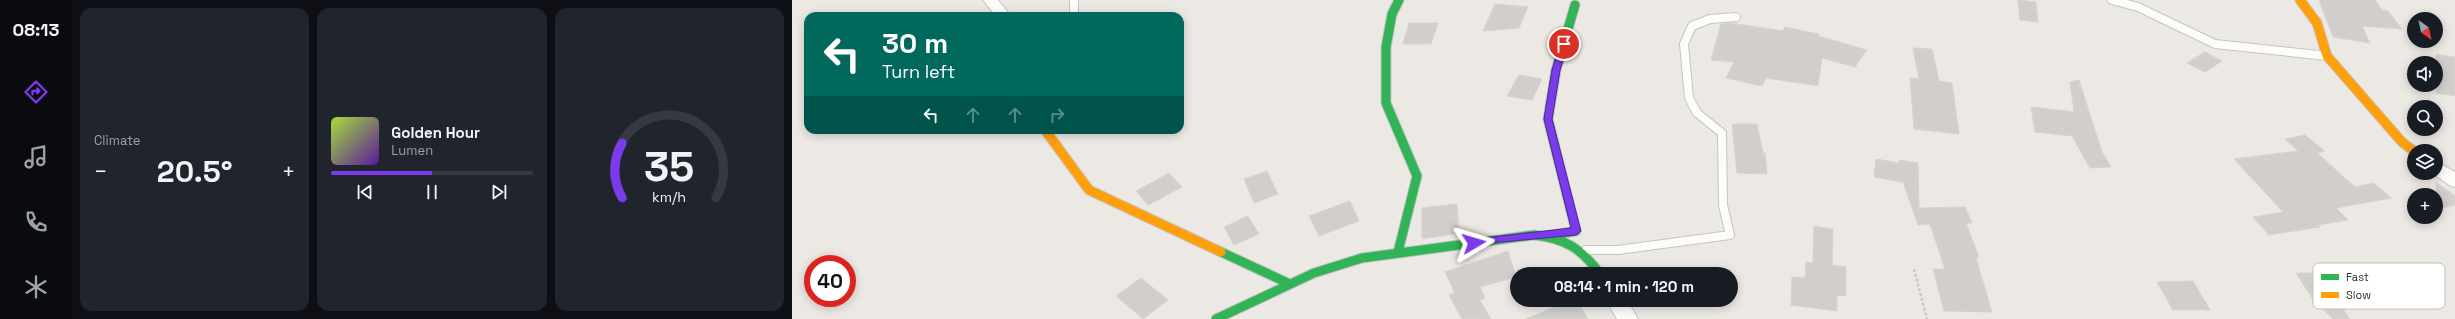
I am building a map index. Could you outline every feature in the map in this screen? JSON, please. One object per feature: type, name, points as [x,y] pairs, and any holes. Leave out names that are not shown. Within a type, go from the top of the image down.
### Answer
[{"type":"street","points":[[990,0],[1000,12]]},
{"type":"street","points":[[1398,252],[1417,176],[1386,103],[1386,47],[1392,14],[1399,0]]},
{"type":"street","points":[[2300,0],[2318,23],[2327,56],[2402,142],[2407,146]]},
{"type":"street","points":[[1216,319],[1314,273],[1362,258],[1398,252],[1534,235],[1553,235],[1576,231],[1548,119],[1556,70],[1575,5]]},
{"type":"street","points":[[1048,134],[1089,190],[1290,284]]},
{"type":"street","points":[[2443,172],[2455,181]]},
{"type":"street","points":[[1553,235],[1570,240],[1583,250],[1595,267]]},
{"type":"street","points":[[1620,307],[1628,319]]},
{"type":"lane","points":[[1074,0],[1074,12]]},
{"type":"lane","points":[[2112,0],[2127,2],[2150,12],[2174,28],[2215,44],[2235,48],[2327,56]]},
{"type":"lane","points":[[1583,250],[1618,250],[1730,235],[1723,205],[1722,133],[1697,113],[1689,98],[1684,44],[1692,26],[1710,19],[1736,17]]},
{"type":"path","points":[[1914,269],[1927,319]]},
{"type":"building","points":[[2018,0],[2036,2],[2038,22],[2020,20]]},
{"type":"building","points":[[2319,0],[2375,0],[2382,10],[2388,11],[2402,29],[2362,26],[2370,43],[2333,37]]},
{"type":"building","points":[[1495,4],[1528,7],[1519,28],[1483,31]]},
{"type":"building","points":[[1409,23],[1438,23],[1431,44],[1403,44]]},
{"type":"building","points":[[1731,23],[1783,31],[1785,27],[1819,34],[1818,36],[1867,50],[1855,67],[1822,58],[1818,86],[1766,78],[1762,86],[1726,78],[1734,62],[1711,60],[1721,24]]},
{"type":"building","points":[[1913,48],[1932,49],[1939,81],[1952,83],[1959,134],[1914,129],[1910,78],[1919,79]]},
{"type":"building","points":[[2205,52],[2222,61],[2205,72],[2187,63]]},
{"type":"building","points":[[2436,54],[2455,57],[2455,96],[2436,93],[2443,92],[2443,56],[2436,56]]},
{"type":"building","points":[[1519,75],[1542,79],[1532,100],[1507,96]]},
{"type":"building","points":[[2079,80],[2102,152],[2111,167],[2090,168],[2072,136],[2035,132],[2031,107],[2074,112],[2070,82]]},
{"type":"building","points":[[1732,124],[1757,124],[1763,153],[1765,153],[1767,174],[1737,173]]},
{"type":"building","points":[[2305,135],[2325,151],[2317,153],[2355,187],[2374,183],[2391,198],[2336,208],[2348,220],[2317,225],[2320,227],[2269,235],[2253,217],[2283,212],[2234,159],[2298,151],[2285,139]]},
{"type":"building","points":[[1876,159],[1899,163],[1899,160],[1918,163],[1919,208],[1965,207],[1972,223],[1966,223],[1979,257],[1976,258],[1992,312],[1944,311],[1933,269],[1945,269],[1930,224],[1918,225],[1903,182],[1874,177]]},
{"type":"building","points":[[1267,171],[1278,194],[1254,203],[1244,179]]},
{"type":"building","points":[[1169,173],[1182,187],[1148,205],[1136,191]]},
{"type":"building","points":[[2436,182],[2455,196],[2455,205],[2443,208],[2443,188],[2436,188]]},
{"type":"building","points":[[1350,201],[1359,221],[1319,236],[1309,216]]},
{"type":"building","points":[[1457,204],[1459,233],[1422,239],[1422,208]]},
{"type":"building","points":[[1248,216],[1259,234],[1234,245],[1224,227]]},
{"type":"building","points":[[1814,226],[1833,229],[1832,265],[1846,267],[1846,296],[1837,295],[1837,311],[1791,305],[1792,277],[1805,278],[1806,262],[1813,263]]},
{"type":"building","points":[[1508,251],[1513,267],[1510,267],[1510,279],[1480,287],[1485,298],[1480,300],[1491,319],[1462,319],[1449,295],[1455,293],[1445,272]]},
{"type":"building","points":[[2296,273],[2313,273],[2313,299]]},
{"type":"building","points":[[1141,278],[1168,300],[1143,319],[1116,296]]},
{"type":"building","points":[[2193,281],[2210,310],[2173,310],[2157,282]]},
{"type":"building","points":[[1554,307],[1581,307],[1588,319],[1526,319]]},
{"type":"building","points":[[2323,309],[2343,309],[2350,319],[2333,319]]},
{"type":"traffic: fast","points":[[1398,252],[1417,176],[1386,103],[1386,47],[1392,14],[1399,0]]},
{"type":"traffic: fast","points":[[1553,235],[1576,231],[1548,119],[1556,70],[1575,5]]},
{"type":"traffic: fast","points":[[1216,319],[1314,273],[1362,258],[1534,235],[1556,238],[1573,245],[1580,250],[1595,267]]},
{"type":"traffic: fast","points":[[1221,252],[1290,284]]},
{"type":"traffic: slow","points":[[2300,0],[2317,23],[2327,56],[2402,142],[2407,146]]},
{"type":"traffic: slow","points":[[1048,134],[1089,190],[1221,252]]},
{"type":"route","points":[[1474,243],[1534,235],[1553,235],[1576,231],[1548,119],[1556,70],[1564,44]]}]
